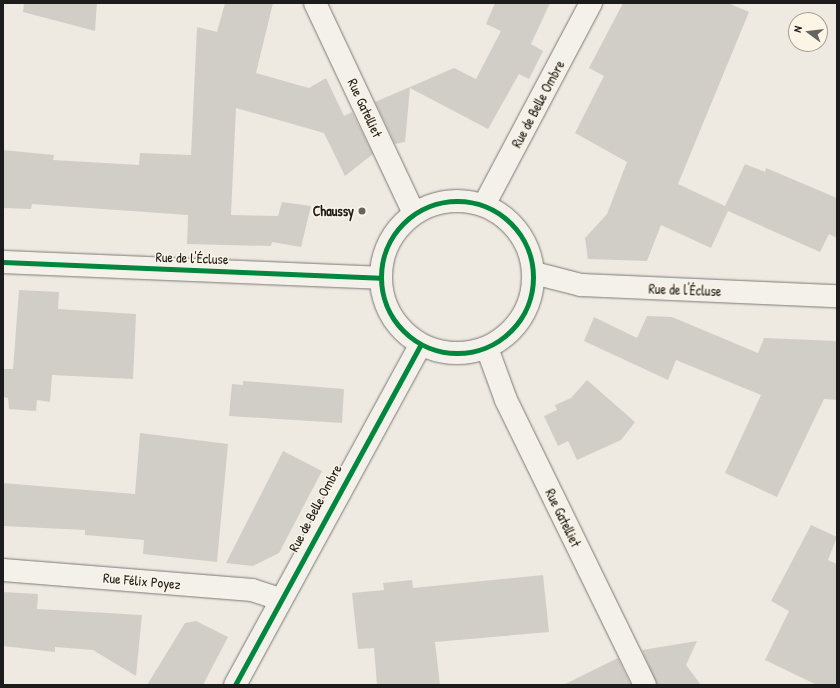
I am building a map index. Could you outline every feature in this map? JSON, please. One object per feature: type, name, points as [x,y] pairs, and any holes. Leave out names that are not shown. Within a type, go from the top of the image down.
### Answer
[{"type":"street","name":"Rue Gatelliet","points":[[315,3],[414,213]]},
{"type":"street","name":"Rue de Belle Ombre","points":[[484,205],[591,3]]},
{"type":"street","points":[[460,200],[484,205],[503,216],[519,232],[530,251],[534,273],[531,296],[522,318],[507,336],[486,348],[464,354],[442,353],[420,345],[404,333],[391,317],[380,278],[384,252],[396,230],[414,213],[445,202],[460,200]]},
{"type":"street","name":"Rue de l'Écluse","points":[[3,262],[380,278]]},
{"type":"street","name":"Rue de l'Écluse","points":[[534,273],[581,285],[837,296]]},
{"type":"street","name":"Rue de Belle Ombre","points":[[235,685],[280,599],[420,345]]},
{"type":"street","name":"Rue Gatelliet","points":[[486,348],[506,400],[645,685]]},
{"type":"street","name":"Rue Félix Poyez","points":[[3,570],[252,590],[280,599]]},
{"type":"building","points":[[24,3],[97,3],[95,31],[23,12]]},
{"type":"building","points":[[225,3],[273,3],[256,73],[309,88],[326,78],[344,116],[352,112],[373,154],[345,176],[324,133],[236,108],[231,215],[278,216],[282,202],[311,206],[301,247],[272,242],[271,246],[187,244],[188,215],[32,204],[31,209],[3,208],[3,150],[54,155],[53,160],[139,165],[140,153],[191,155],[197,27],[217,32]]},
{"type":"building","points":[[495,3],[550,3],[531,44],[543,51],[529,79],[519,74],[488,129],[410,88],[405,142],[395,144],[375,102],[454,68],[476,79],[501,31],[486,24]]},
{"type":"building","points":[[623,3],[728,3],[749,12],[678,184],[725,206],[745,164],[765,172],[766,168],[837,198],[837,238],[829,234],[820,252],[728,211],[711,248],[661,225],[647,261],[588,259],[585,238],[607,214],[627,162],[575,133],[604,76],[589,68]]},
{"type":"building","points":[[19,290],[59,292],[58,309],[136,314],[133,379],[52,375],[50,402],[37,400],[36,411],[9,409],[8,398],[3,397],[3,369],[13,369]]},
{"type":"building","points":[[647,316],[672,317],[758,353],[764,338],[837,341],[837,400],[824,399],[777,497],[725,473],[761,395],[676,360],[668,380],[584,341],[594,317],[637,338]]},
{"type":"building","points":[[587,380],[635,422],[621,440],[577,460],[568,441],[558,446],[544,416],[557,410],[555,405],[571,398]]},
{"type":"building","points":[[243,381],[344,389],[342,423],[229,416],[232,384],[243,385]]},
{"type":"building","points":[[140,433],[228,444],[217,562],[143,554],[144,540],[85,535],[85,530],[3,526],[3,483],[135,494]]},
{"type":"building","points":[[283,451],[322,471],[279,553],[253,566],[226,563]]},
{"type":"building","points":[[811,525],[837,537],[828,560],[837,564],[837,685],[817,685],[765,660],[789,611],[771,601]]},
{"type":"building","points":[[543,575],[549,632],[435,642],[440,685],[377,685],[374,648],[358,649],[352,593],[384,590],[383,583],[412,580],[413,588]]},
{"type":"building","points":[[3,592],[38,594],[37,609],[142,615],[136,676],[93,650],[55,647],[55,652],[3,646]]},
{"type":"building","points":[[196,621],[228,637],[203,685],[147,685],[185,623]]},
{"type":"building","points":[[697,641],[686,665],[701,685],[657,685],[642,650]]},
{"type":"building","points":[[618,658],[631,685],[563,685]]},
{"type":"cycle path","points":[[464,201],[486,206],[499,213],[511,223],[521,235],[528,248],[532,262],[533,277],[532,292],[528,306],[521,319],[511,331],[499,341],[486,348],[472,352],[450,353],[428,348],[415,341],[403,331],[393,319],[386,306],[382,292],[381,270],[386,248],[393,235],[403,223],[415,213],[428,206],[442,202],[464,201]]},
{"type":"cycle path","points":[[3,262],[380,278]]},
{"type":"cycle path","points":[[235,685],[420,345]]},
{"type":"place","name":"Chaussy","points":[[362,211]]}]
